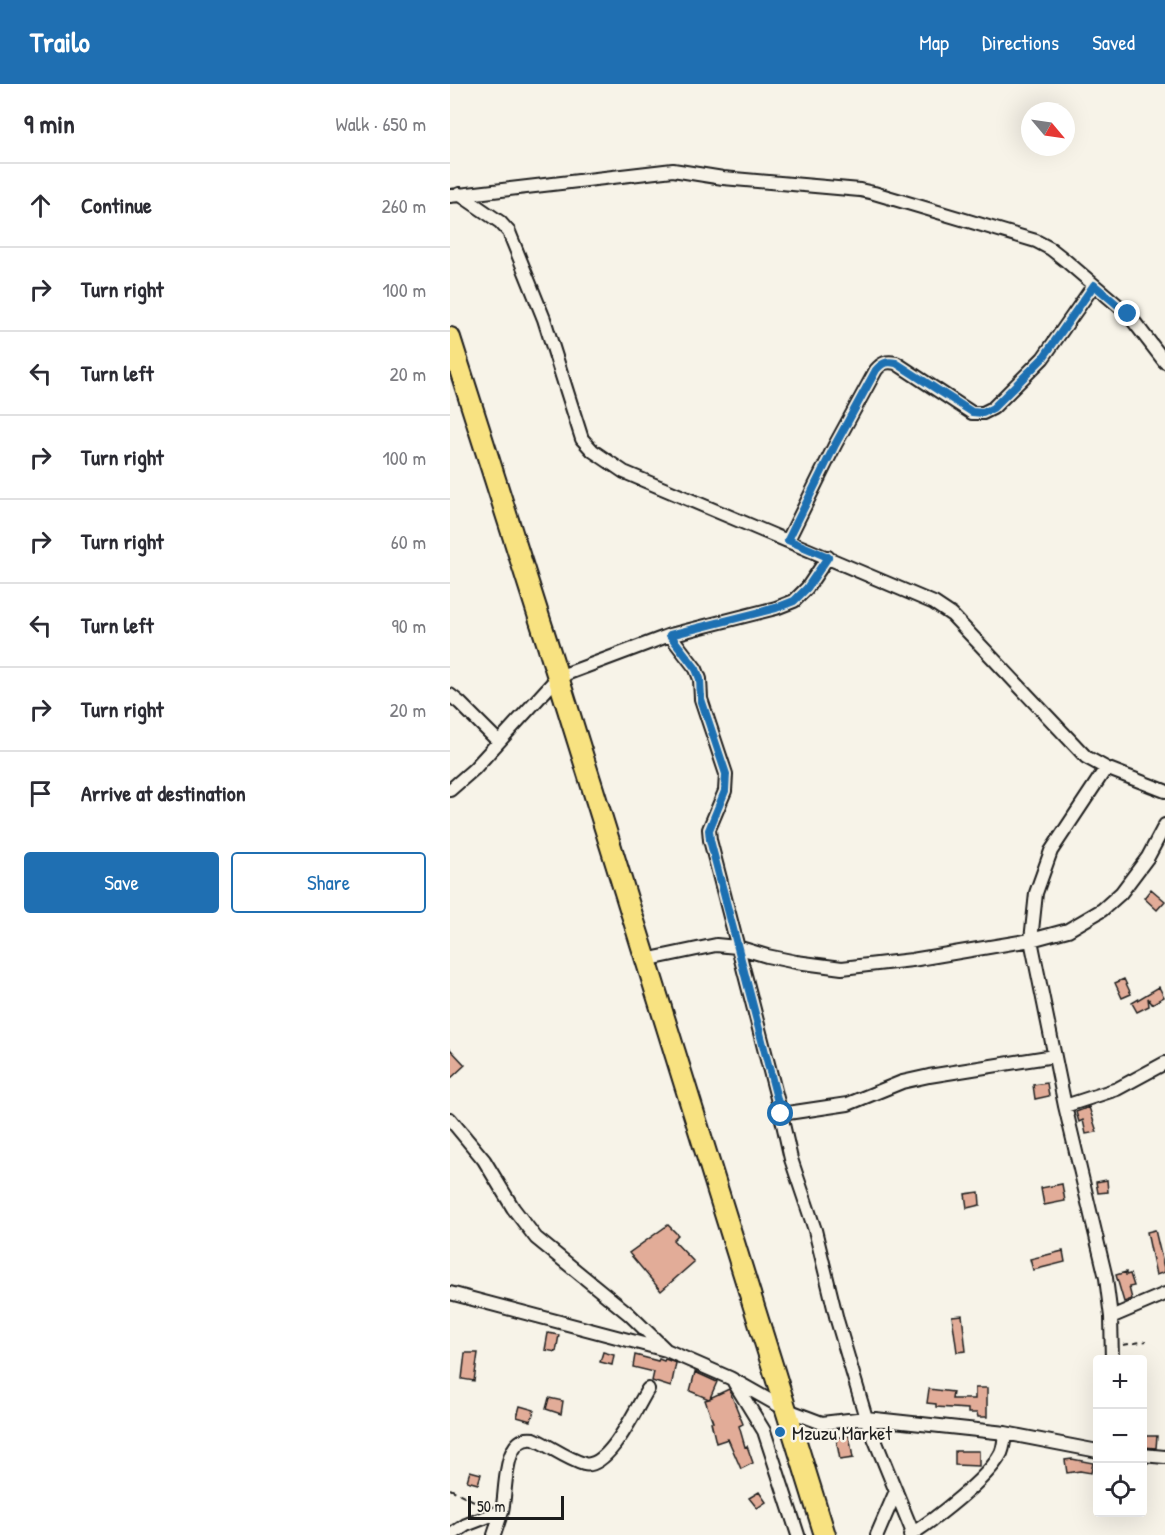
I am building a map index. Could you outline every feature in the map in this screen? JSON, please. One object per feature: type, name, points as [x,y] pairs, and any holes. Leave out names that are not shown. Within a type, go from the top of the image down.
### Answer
[{"type":"highway","points":[[450,338],[825,1535]]},
{"type":"street","points":[[455,195],[673,170],[723,178],[860,190],[890,197],[1036,241],[1051,249],[1128,314],[1165,362]]},
{"type":"street","points":[[455,195],[500,222],[509,232],[544,320],[582,439],[600,456],[624,472],[944,608],[1094,763],[1165,791]]},
{"type":"street","points":[[788,540],[835,445],[881,364],[888,361],[896,363],[972,412],[983,413],[993,408],[1043,358],[1094,285]]},
{"type":"street","points":[[450,790],[474,769],[558,677],[670,635],[776,608],[794,601],[807,588],[828,557]]},
{"type":"street","points":[[670,635],[696,669],[700,679],[701,699],[726,774],[725,791],[709,830],[791,1159],[815,1230],[837,1320],[866,1418],[911,1534],[971,1487],[996,1463],[1002,1452],[1005,1433]]},
{"type":"street","points":[[450,695],[498,741]]},
{"type":"street","points":[[1106,768],[1046,861],[1036,893],[1031,940],[1065,1106],[1106,1278],[1111,1317],[1112,1353]]},
{"type":"street","points":[[645,960],[716,945],[737,947],[786,960],[842,968],[912,960],[1031,940],[1068,930],[1102,910],[1121,893],[1148,856],[1165,825]]},
{"type":"street","points":[[781,1114],[848,1104],[902,1082],[929,1076],[1054,1056]]},
{"type":"street","points":[[1065,1106],[1117,1089],[1165,1063]]},
{"type":"street","points":[[450,1119],[484,1160],[513,1208],[536,1238],[628,1314],[666,1350]]},
{"type":"street","points":[[450,1293],[666,1350],[730,1378],[785,1409],[822,1423],[866,1418],[1005,1433],[1093,1450]]},
{"type":"street","points":[[1111,1317],[1165,1294]]},
{"type":"street","points":[[730,1378],[748,1402],[764,1431],[798,1535]]},
{"type":"street","points":[[494,1535],[510,1459],[518,1441],[525,1438],[534,1439],[585,1464],[597,1462],[621,1435],[648,1389]]},
{"type":"street","points":[[1147,1455],[1165,1456]]},
{"type":"street","points":[[877,1535],[896,1491]]},
{"type":"street","points":[[451,1535],[466,1525],[498,1512]]},
{"type":"path","points":[[1112,1353],[1137,1341],[1146,1341]]},
{"type":"path","points":[[450,1489],[498,1512]]},
{"type":"building","points":[[1151,889],[1165,901],[1157,910],[1144,898]]},
{"type":"building","points":[[1124,979],[1131,994],[1122,998],[1115,983]]},
{"type":"building","points":[[1159,987],[1164,997],[1152,1004],[1148,998],[1149,1006],[1137,1012],[1132,1003]]},
{"type":"building","points":[[450,1049],[465,1065],[450,1079]]},
{"type":"building","points":[[1047,1083],[1049,1096],[1035,1099],[1033,1085]]},
{"type":"building","points":[[1089,1107],[1097,1132],[1086,1134],[1083,1120],[1079,1122],[1076,1112]]},
{"type":"building","points":[[1107,1180],[1108,1192],[1098,1193],[1096,1182]]},
{"type":"building","points":[[1062,1184],[1065,1201],[1044,1205],[1041,1188]]},
{"type":"building","points":[[979,1192],[980,1205],[967,1208],[965,1194]]},
{"type":"building","points":[[668,1225],[678,1235],[673,1240],[694,1262],[661,1291],[629,1253]]},
{"type":"building","points":[[1155,1230],[1165,1272],[1156,1275],[1147,1232]]},
{"type":"building","points":[[1063,1251],[1065,1262],[1033,1270],[1030,1259]]},
{"type":"building","points":[[1126,1272],[1126,1275],[1130,1274],[1134,1286],[1129,1287],[1132,1299],[1124,1302],[1116,1275]]},
{"type":"building","points":[[962,1315],[966,1351],[957,1352],[952,1316]]},
{"type":"building","points":[[548,1333],[559,1335],[556,1352],[545,1350]]},
{"type":"building","points":[[603,1352],[614,1355],[612,1365],[600,1362]]},
{"type":"building","points":[[465,1353],[478,1353],[474,1381],[462,1379]]},
{"type":"building","points":[[635,1355],[658,1361],[665,1359],[676,1363],[671,1387],[652,1381],[654,1372],[633,1367]]},
{"type":"building","points":[[695,1372],[717,1382],[710,1398],[729,1389],[743,1424],[739,1426],[745,1447],[747,1446],[753,1463],[741,1469],[728,1439],[716,1443],[711,1422],[713,1422],[705,1400],[709,1399],[690,1391]]},
{"type":"building","points":[[975,1388],[987,1388],[987,1417],[978,1417],[977,1413],[968,1413],[968,1409],[936,1407],[936,1404],[927,1403],[929,1389],[953,1392],[952,1399],[975,1399]]},
{"type":"building","points":[[549,1398],[563,1401],[561,1414],[546,1409]]},
{"type":"building","points":[[520,1406],[534,1410],[531,1421],[517,1417]]},
{"type":"building","points":[[849,1435],[853,1458],[840,1460],[836,1438]]},
{"type":"building","points":[[1147,1436],[1157,1436],[1156,1448],[1147,1447]]},
{"type":"building","points":[[955,1451],[979,1451],[979,1466],[955,1465]]},
{"type":"building","points":[[1065,1460],[1093,1463],[1091,1473],[1080,1471],[1067,1473]]},
{"type":"building","points":[[470,1471],[481,1474],[478,1484],[467,1481]]},
{"type":"building","points":[[759,1492],[766,1502],[757,1508],[749,1498]]},
{"type":"place","name":"Mzuzu Market","points":[[780,1432]]},
{"type":"route","points":[[781,1114],[710,840],[709,830],[725,791],[726,774],[701,699],[700,679],[696,669],[670,635],[776,608],[794,601],[807,588],[828,557],[788,540],[835,445],[881,364],[888,361],[896,363],[972,412],[983,413],[993,408],[1043,358],[1094,285],[1128,314]]}]
